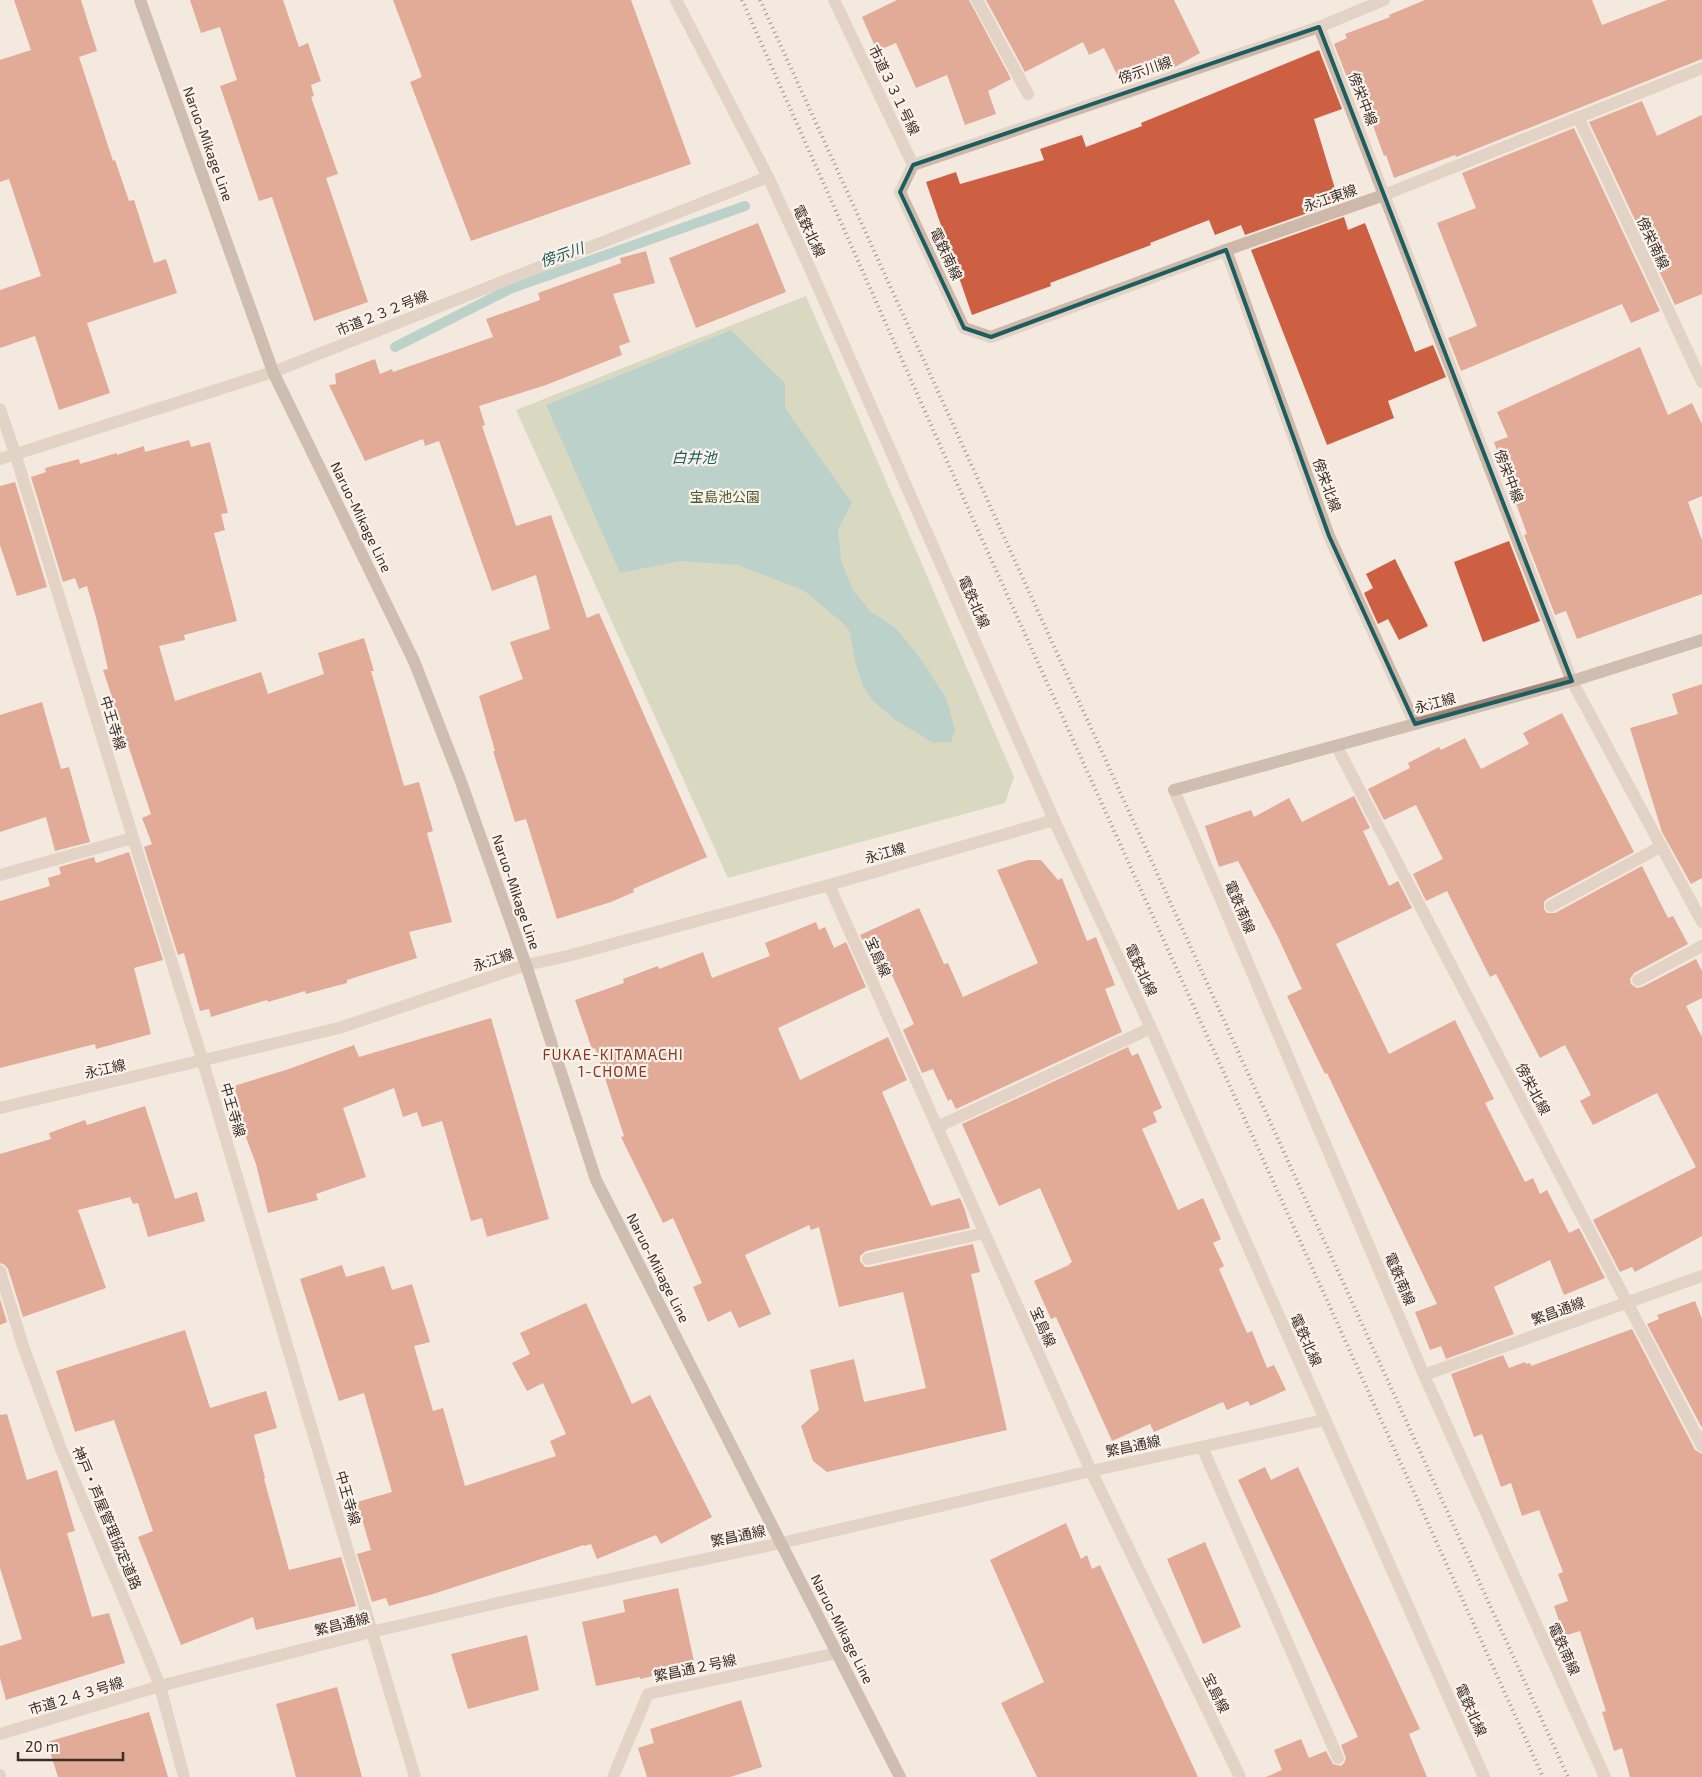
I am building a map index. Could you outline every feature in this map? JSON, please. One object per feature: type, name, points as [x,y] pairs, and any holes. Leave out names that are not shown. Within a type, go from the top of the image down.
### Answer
[{"type":"street","name":"Naruo-Mikage Line","points":[[140,0],[273,372],[414,661],[460,780],[526,965],[596,1180],[900,1777]]},
{"type":"street","name":"電鉄北線","points":[[676,0],[768,177],[808,264],[1054,820],[1151,1028],[1484,1777]]},
{"type":"street","name":"市道３３１号線","points":[[834,0],[913,165]]},
{"type":"street","points":[[977,0],[1028,94]]},
{"type":"street","name":"傍示川線","points":[[913,165],[1319,27],[1384,0]]},
{"type":"street","name":"傍栄中線","points":[[1319,27],[1572,681],[1702,922]]},
{"type":"street","name":"永江東線","points":[[964,328],[991,337],[1226,250],[1384,195],[1702,68]]},
{"type":"street","name":"傍栄南線","points":[[1578,117],[1702,382]]},
{"type":"street","name":"電鉄南線","points":[[913,165],[900,192],[964,328]]},
{"type":"street","name":"市道２３２号線","points":[[0,459],[273,372],[768,177]]},
{"type":"street","name":"傍栄北線","points":[[1226,250],[1329,536],[1415,724]]},
{"type":"street","name":"中王寺線","points":[[0,409],[203,1062],[415,1777]]},
{"type":"street","name":"永江線","points":[[1174,790],[1337,747],[1572,681],[1702,640]]},
{"type":"street","name":"傍栄北線","points":[[1337,747],[1702,1446]]},
{"type":"street","name":"電鉄南線","points":[[1174,790],[1424,1375],[1605,1777]]},
{"type":"street","name":"永江線","points":[[0,1108],[203,1062],[339,1028],[526,965],[568,956],[828,885],[1054,820]]},
{"type":"street","points":[[0,875],[133,838]]},
{"type":"street","points":[[1551,906],[1662,846]]},
{"type":"street","name":"宝島線","points":[[828,885],[1091,1471],[1240,1777]]},
{"type":"street","points":[[1638,980],[1702,946]]},
{"type":"street","points":[[938,1127],[1151,1028]]},
{"type":"street","points":[[868,1259],[984,1233]]},
{"type":"street","name":"神戸・芦屋管理協定道路","points":[[0,1272],[23,1346],[61,1449],[160,1686],[184,1777]]},
{"type":"street","name":"繁昌通線","points":[[1424,1375],[1702,1276]]},
{"type":"street","name":"繁昌通線","points":[[160,1686],[372,1632],[502,1602],[781,1543],[1091,1471],[1324,1420]]},
{"type":"street","points":[[1202,1447],[1338,1758]]},
{"type":"street","name":"繁昌通２号線","points":[[612,1777],[648,1694],[837,1653]]},
{"type":"street","name":"市道２４３号線","points":[[0,1734],[160,1686]]},
{"type":"highlighted area","points":[[1319,27],[1572,681],[1415,724],[1329,536],[1226,250],[991,337],[964,328],[900,192],[913,165]]},
{"type":"green space","name":"宝島池公園","points":[[806,296],[1014,777],[1005,803],[728,878],[516,410]]},
{"type":"water","name":"白井池","points":[[731,330],[785,383],[785,408],[852,503],[838,529],[841,560],[853,590],[871,612],[897,629],[922,661],[946,698],[955,730],[951,742],[933,743],[894,719],[873,701],[863,686],[855,661],[850,632],[843,623],[803,590],[738,565],[681,561],[620,573],[546,405]]},
{"type":"building","points":[[14,0],[81,0],[97,51],[79,57],[113,161],[115,160],[129,201],[134,200],[154,263],[166,259],[177,293],[87,323],[110,393],[59,410],[35,336],[0,348],[0,290],[41,276],[9,179],[0,182],[0,60],[31,50]]},
{"type":"building","points":[[190,0],[283,0],[299,47],[308,43],[321,81],[311,85],[314,96],[311,97],[338,174],[326,178],[368,302],[314,321],[272,197],[259,201],[220,86],[237,80],[220,27],[201,33]]},
{"type":"building","points":[[393,0],[631,0],[691,164],[471,241],[410,82],[422,77]]},
{"type":"building","points":[[897,0],[969,0],[1011,79],[988,91],[996,114],[965,125],[947,75],[916,88],[896,43],[877,51],[862,17]]},
{"type":"building","points":[[986,0],[1174,0],[1200,53],[1175,67],[1122,85],[1104,48],[1089,55],[1083,42],[1025,72]]},
{"type":"building","points":[[1425,0],[1592,0],[1602,25],[1667,0],[1702,0],[1702,59],[1456,157],[1455,155],[1394,178],[1364,101],[1357,103],[1334,44],[1347,38],[1345,34],[1390,17],[1389,15]]},
{"type":"building","points":[[1319,50],[1342,109],[1314,119],[1339,202],[1245,235],[1241,225],[1215,235],[1209,220],[1150,243],[1151,245],[1050,283],[1051,286],[972,315],[926,182],[956,172],[960,184],[1044,160],[1040,149],[1082,135],[1086,147],[1142,126],[1141,123]]},
{"type":"building","points":[[1642,101],[1657,136],[1702,115],[1702,294],[1675,305],[1589,122]]},
{"type":"building","points":[[1574,128],[1660,311],[1631,323],[1622,304],[1461,371],[1448,338],[1477,326],[1437,223],[1476,208],[1462,173]]},
{"type":"building","points":[[1344,217],[1348,230],[1365,223],[1415,352],[1433,345],[1446,377],[1388,401],[1394,418],[1327,445],[1251,250]]},
{"type":"building","points":[[758,223],[786,292],[696,328],[669,258]]},
{"type":"building","points":[[646,251],[655,283],[613,294],[630,342],[619,346],[622,355],[546,385],[479,406],[485,425],[482,426],[516,526],[551,515],[587,618],[599,613],[707,857],[633,889],[634,892],[611,902],[557,919],[526,819],[515,822],[493,751],[495,751],[479,696],[523,679],[510,642],[550,629],[536,575],[492,591],[439,441],[425,446],[423,439],[365,461],[329,385],[336,384],[335,374],[375,359],[380,374],[392,369],[393,372],[493,337],[486,319],[540,300],[538,293],[621,263],[620,258]]},
{"type":"building","points":[[1640,347],[1668,415],[1692,403],[1702,424],[1702,496],[1688,502],[1702,540],[1702,594],[1577,639],[1566,611],[1555,615],[1524,535],[1527,534],[1494,442],[1508,437],[1497,412]]},
{"type":"building","points":[[189,440],[191,447],[210,442],[228,513],[221,514],[225,530],[214,533],[237,621],[184,635],[185,640],[159,646],[175,701],[261,672],[268,694],[324,674],[318,653],[364,638],[374,671],[371,671],[404,786],[419,782],[433,831],[427,833],[452,922],[409,932],[417,958],[347,980],[347,983],[306,994],[305,991],[268,1002],[267,1000],[211,1017],[209,1009],[200,1011],[184,953],[178,955],[144,847],[152,844],[142,818],[151,814],[103,670],[108,669],[87,586],[79,589],[75,578],[63,582],[31,477],[46,472],[45,468],[79,459],[80,464],[144,446],[145,452]]},
{"type":"building","points":[[15,482],[47,587],[17,596],[0,545],[0,486]]},
{"type":"building","points":[[1509,541],[1540,621],[1483,642],[1454,562]]},
{"type":"building","points":[[1395,559],[1428,626],[1399,640],[1388,619],[1378,624],[1364,593],[1373,588],[1366,574]]},
{"type":"building","points":[[1702,684],[1702,878],[1691,884],[1662,832],[1630,728],[1678,714],[1672,694]]},
{"type":"building","points":[[42,702],[61,769],[69,767],[90,842],[55,851],[46,817],[0,832],[0,715]]},
{"type":"building","points":[[1562,713],[1634,852],[1547,899],[1544,902],[1544,909],[1547,913],[1555,913],[1642,866],[1668,918],[1673,916],[1688,944],[1634,973],[1630,979],[1631,984],[1637,988],[1642,987],[1696,959],[1702,971],[1702,998],[1686,1006],[1702,1037],[1702,1236],[1635,1272],[1632,1267],[1620,1272],[1593,1220],[1696,1167],[1657,1093],[1593,1125],[1580,1101],[1591,1095],[1565,1045],[1540,1058],[1496,974],[1490,977],[1447,891],[1426,901],[1413,874],[1443,859],[1416,805],[1384,820],[1368,789],[1410,768],[1408,763],[1439,747],[1441,750],[1465,738],[1481,769],[1529,744],[1523,733]]},
{"type":"building","points":[[1354,796],[1370,828],[1363,831],[1389,886],[1398,881],[1412,908],[1336,944],[1389,1054],[1455,1020],[1494,1099],[1485,1103],[1525,1182],[1533,1178],[1540,1194],[1547,1190],[1569,1233],[1579,1228],[1605,1278],[1564,1295],[1550,1260],[1494,1287],[1514,1334],[1446,1359],[1441,1346],[1430,1350],[1415,1312],[1437,1304],[1327,1073],[1325,1074],[1287,996],[1302,989],[1277,935],[1238,861],[1219,867],[1205,826],[1251,810],[1254,817],[1289,798],[1302,822]]},
{"type":"building","points":[[129,852],[163,960],[134,968],[151,1034],[96,1049],[95,1044],[0,1068],[0,901],[50,886],[48,878],[61,874],[59,867],[94,857],[96,863]]},
{"type":"building","points":[[1028,860],[1041,860],[1058,880],[1062,878],[1087,941],[1096,937],[1115,985],[1105,989],[1122,1032],[956,1109],[951,1099],[948,1101],[933,1069],[922,1073],[903,1030],[914,1024],[892,975],[881,980],[860,935],[919,908],[944,964],[948,963],[963,997],[1038,963],[997,870]]},
{"type":"building","points":[[816,922],[819,930],[825,927],[834,948],[846,942],[866,987],[778,1028],[800,1080],[888,1037],[907,1080],[882,1092],[931,1206],[960,1198],[970,1228],[866,1251],[860,1256],[860,1261],[865,1267],[870,1267],[973,1244],[980,1272],[971,1274],[1007,1430],[827,1472],[813,1461],[801,1426],[819,1410],[810,1370],[854,1359],[864,1402],[926,1388],[903,1292],[839,1307],[819,1227],[811,1230],[809,1225],[745,1255],[771,1314],[739,1328],[731,1311],[708,1322],[693,1287],[702,1283],[673,1218],[663,1223],[621,1137],[624,1136],[595,1048],[592,1049],[575,1000],[624,983],[623,979],[658,966],[659,969],[703,952],[712,978],[770,956],[765,943]]},
{"type":"building","points":[[491,1018],[549,1219],[487,1237],[482,1218],[471,1221],[442,1121],[422,1127],[417,1112],[403,1117],[394,1088],[343,1108],[366,1177],[316,1194],[318,1200],[268,1213],[256,1164],[236,1111],[241,1109],[234,1086],[286,1070],[354,1045],[359,1057]]},
{"type":"building","points":[[1128,1047],[1132,1056],[1138,1053],[1162,1108],[1153,1112],[1157,1122],[1142,1129],[1178,1210],[1203,1198],[1221,1239],[1213,1243],[1224,1266],[1219,1269],[1247,1333],[1252,1331],[1267,1368],[1274,1365],[1286,1390],[1250,1406],[1248,1401],[1227,1410],[1223,1402],[1154,1432],[1150,1424],[1112,1441],[1056,1317],[1051,1319],[1034,1281],[1072,1262],[1040,1188],[999,1206],[962,1124]]},
{"type":"building","points":[[145,1106],[175,1199],[197,1192],[205,1221],[148,1237],[138,1203],[133,1204],[130,1197],[78,1210],[106,1288],[23,1317],[8,1269],[0,1263],[0,1154],[51,1139],[49,1133],[85,1120],[87,1125]]},
{"type":"building","points":[[342,1265],[346,1277],[384,1266],[392,1290],[412,1284],[430,1342],[414,1346],[433,1411],[443,1408],[465,1486],[556,1456],[550,1441],[566,1434],[543,1383],[527,1391],[512,1363],[530,1354],[520,1333],[586,1303],[632,1404],[650,1395],[712,1517],[661,1544],[656,1535],[597,1559],[591,1544],[584,1545],[433,1594],[389,1606],[386,1598],[372,1602],[357,1554],[371,1550],[357,1502],[392,1492],[364,1393],[339,1401],[300,1279]]},
{"type":"building","points":[[0,1299],[7,1322],[0,1325]]},
{"type":"building","points":[[1695,1301],[1702,1319],[1702,1428],[1647,1324],[1659,1319],[1657,1315]]},
{"type":"building","points":[[1632,1329],[1695,1450],[1702,1454],[1702,1777],[1630,1777],[1622,1748],[1614,1751],[1602,1712],[1606,1711],[1580,1631],[1564,1636],[1554,1606],[1568,1601],[1558,1574],[1563,1572],[1539,1510],[1522,1516],[1511,1483],[1501,1487],[1482,1434],[1474,1437],[1451,1374],[1503,1355],[1509,1368],[1525,1362],[1526,1364],[1530,1363],[1531,1366]]},
{"type":"building","points":[[185,1330],[210,1408],[266,1391],[277,1428],[254,1435],[289,1570],[341,1557],[356,1606],[256,1630],[253,1617],[181,1645],[138,1537],[153,1531],[114,1420],[75,1432],[56,1371]]},
{"type":"building","points":[[7,1414],[27,1480],[57,1470],[75,1531],[67,1533],[92,1617],[109,1613],[125,1663],[6,1700],[0,1678],[0,1646],[22,1639],[0,1568],[0,1415]]},
{"type":"building","points":[[1265,1467],[1271,1480],[1298,1467],[1420,1729],[1409,1734],[1427,1777],[1266,1777],[1282,1770],[1274,1750],[1301,1739],[1309,1758],[1326,1751],[1333,1764],[1341,1766],[1346,1758],[1341,1745],[1358,1737],[1238,1480]]},
{"type":"building","points":[[1066,1523],[1081,1559],[1087,1555],[1092,1569],[1100,1565],[1198,1777],[1037,1777],[1001,1703],[1044,1682],[990,1560]]},
{"type":"building","points":[[1205,1542],[1241,1627],[1203,1644],[1167,1559]]},
{"type":"building","points":[[678,1588],[695,1666],[640,1679],[640,1677],[596,1686],[582,1622],[625,1612],[623,1600]]},
{"type":"building","points":[[527,1635],[539,1690],[468,1709],[451,1654]]},
{"type":"building","points":[[337,1687],[362,1777],[296,1777],[276,1704]]},
{"type":"building","points":[[741,1700],[762,1767],[730,1777],[647,1777],[638,1748],[654,1743],[650,1729]]},
{"type":"building","points":[[149,1712],[168,1777],[58,1777],[47,1742]]},
{"type":"waterway","name":"傍示川","points":[[395,347],[512,288],[745,206]]},
{"type":"railway","points":[[742,0],[971,515],[1543,1777]]},
{"type":"railway","points":[[760,0],[1568,1777]]},
{"type":"district","name":"FUKAE-KITAMACHI 1-CHOME","points":[[613,1064]]}]
